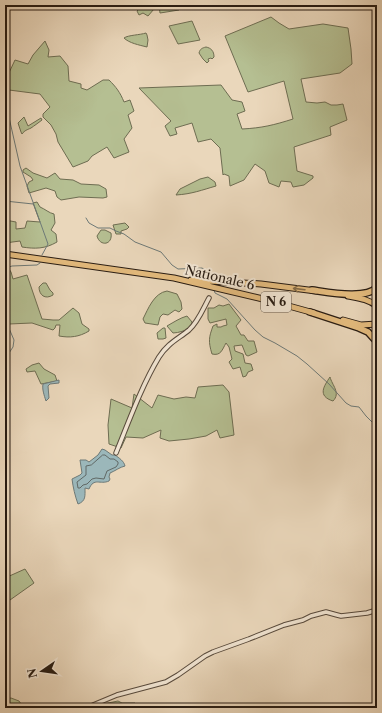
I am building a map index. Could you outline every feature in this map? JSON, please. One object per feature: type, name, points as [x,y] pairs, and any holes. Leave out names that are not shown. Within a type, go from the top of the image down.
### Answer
[{"type":"highway","points":[[312,290],[363,294],[370,293],[377,288]]},
{"type":"highway","points":[[310,312],[368,332],[377,342]]},
{"type":"main road","name":"Nationale 6","points":[[5,254],[174,278],[261,284],[312,290],[364,299],[377,306]]},
{"type":"main road","name":"Nationale 6","points":[[174,278],[360,324],[377,324]]},
{"type":"street","points":[[116,453],[143,390],[160,356],[170,344],[190,329],[209,298]]},
{"type":"street","points":[[88,708],[117,695],[166,682],[213,652],[311,616],[326,612],[341,616],[367,613],[377,610]]},
{"type":"green space","points":[[138,5],[154,6],[154,9],[148,16],[143,13],[139,15],[137,11],[139,9]]},
{"type":"green space","points":[[159,5],[179,5],[179,10],[160,13]]},
{"type":"green space","points":[[271,17],[289,29],[323,24],[348,28],[352,64],[340,73],[301,79],[306,102],[325,102],[331,105],[343,104],[347,120],[330,127],[331,135],[294,147],[297,171],[313,176],[313,178],[304,185],[293,187],[291,182],[281,181],[279,187],[269,183],[265,171],[255,164],[244,180],[230,186],[229,176],[223,175],[220,148],[211,139],[198,142],[192,123],[175,128],[177,134],[170,136],[165,126],[171,121],[139,88],[221,85],[232,100],[242,102],[245,111],[237,114],[242,129],[268,126],[293,119],[284,81],[248,92],[225,36]]},
{"type":"green space","points":[[192,21],[200,40],[178,44],[169,26]]},
{"type":"green space","points":[[146,33],[148,40],[147,47],[131,43],[124,38],[128,36]]},
{"type":"green space","points":[[45,41],[49,50],[48,57],[60,56],[68,66],[69,81],[81,84],[81,88],[87,90],[103,80],[109,80],[118,90],[124,102],[130,100],[134,111],[128,115],[132,128],[124,139],[129,152],[114,158],[107,147],[92,156],[88,161],[73,167],[58,142],[51,125],[43,117],[43,114],[50,107],[40,94],[9,90],[5,92],[5,77],[7,77],[15,60],[28,64],[33,55]]},
{"type":"green space","points":[[206,47],[212,50],[214,57],[212,59],[208,59],[209,61],[207,63],[199,53],[201,49]]},
{"type":"green space","points":[[24,117],[28,126],[41,118],[42,120],[22,134],[18,123]]},
{"type":"green space","points":[[26,168],[33,173],[47,178],[55,173],[60,179],[73,180],[81,184],[99,185],[106,189],[107,197],[79,197],[61,200],[57,197],[55,191],[46,188],[29,193],[27,186],[29,182],[33,180],[23,172]]},
{"type":"green space","points":[[208,177],[215,182],[216,186],[192,193],[176,195],[180,189],[200,179]]},
{"type":"green space","points":[[37,202],[40,207],[54,214],[55,223],[51,230],[56,234],[57,242],[48,246],[36,248],[22,247],[20,241],[5,243],[5,220],[16,222],[16,229],[25,228],[27,221],[40,222],[33,203]]},
{"type":"green space","points":[[125,223],[129,227],[121,231],[121,234],[116,234],[113,225]]},
{"type":"green space","points":[[101,230],[111,233],[110,240],[106,243],[101,242],[97,236]]},
{"type":"green space","points":[[9,269],[13,279],[27,275],[42,319],[59,320],[73,308],[79,313],[82,324],[89,329],[89,331],[78,336],[63,337],[59,336],[60,325],[56,325],[53,330],[32,323],[9,324],[5,312],[5,271]]},
{"type":"green space","points":[[43,283],[46,283],[53,295],[45,297],[41,294],[39,287]]},
{"type":"green space","points":[[167,291],[177,294],[181,302],[182,309],[179,312],[175,310],[168,315],[163,314],[160,317],[158,325],[145,323],[143,319],[149,306],[158,295]]},
{"type":"green space","points":[[229,304],[241,320],[236,326],[241,335],[244,335],[248,341],[254,341],[257,352],[248,356],[246,355],[242,345],[234,346],[235,351],[243,354],[245,363],[251,364],[253,370],[248,372],[246,376],[243,377],[240,367],[233,369],[229,362],[232,359],[229,347],[226,343],[221,352],[217,354],[212,354],[210,346],[210,336],[213,326],[217,324],[217,327],[227,325],[226,319],[210,323],[208,319],[208,308]]},
{"type":"green space","points":[[187,316],[192,322],[190,329],[173,333],[167,326],[179,319]]},
{"type":"green space","points":[[165,328],[166,338],[158,339],[157,333]]},
{"type":"green space","points":[[39,363],[44,369],[55,375],[57,381],[41,384],[35,371],[27,372],[26,369]]},
{"type":"green space","points":[[330,377],[336,392],[333,401],[328,399],[323,394],[324,387]]},
{"type":"green space","points":[[223,385],[229,392],[234,435],[220,438],[217,430],[206,436],[169,441],[160,438],[161,430],[143,438],[126,437],[121,448],[109,444],[108,425],[111,399],[132,408],[134,394],[152,408],[158,395],[174,399],[186,397],[195,398],[198,387]]},
{"type":"green space","points":[[25,569],[34,583],[10,600],[5,591],[5,578]]},
{"type":"green space","points":[[11,698],[19,701],[24,708],[5,708],[5,699]]},
{"type":"green space","points":[[118,701],[122,703],[135,703],[135,708],[103,708],[103,704]]},
{"type":"water","points":[[59,380],[59,383],[50,384],[48,386],[49,398],[46,401],[43,384]]},
{"type":"water","points":[[102,449],[118,457],[125,466],[110,473],[109,481],[95,482],[89,489],[85,488],[84,500],[78,504],[72,479],[82,473],[80,460],[86,460],[89,462],[98,455]]},
{"type":"waterway","points":[[8,113],[20,166],[48,244],[42,255]]},
{"type":"waterway","points":[[5,201],[33,204]]},
{"type":"waterway","points":[[86,218],[89,223],[98,228],[110,228],[124,234],[135,242],[161,252],[172,265],[178,269],[202,268],[207,271],[211,278]]},
{"type":"waterway","points":[[5,271],[12,266],[37,265],[40,263]]},
{"type":"waterway","points":[[214,290],[215,293],[227,299],[263,337],[297,356],[329,384],[346,403],[351,406],[359,407],[377,427]]},
{"type":"waterway","points":[[5,319],[14,340],[13,347],[5,359]]}]
